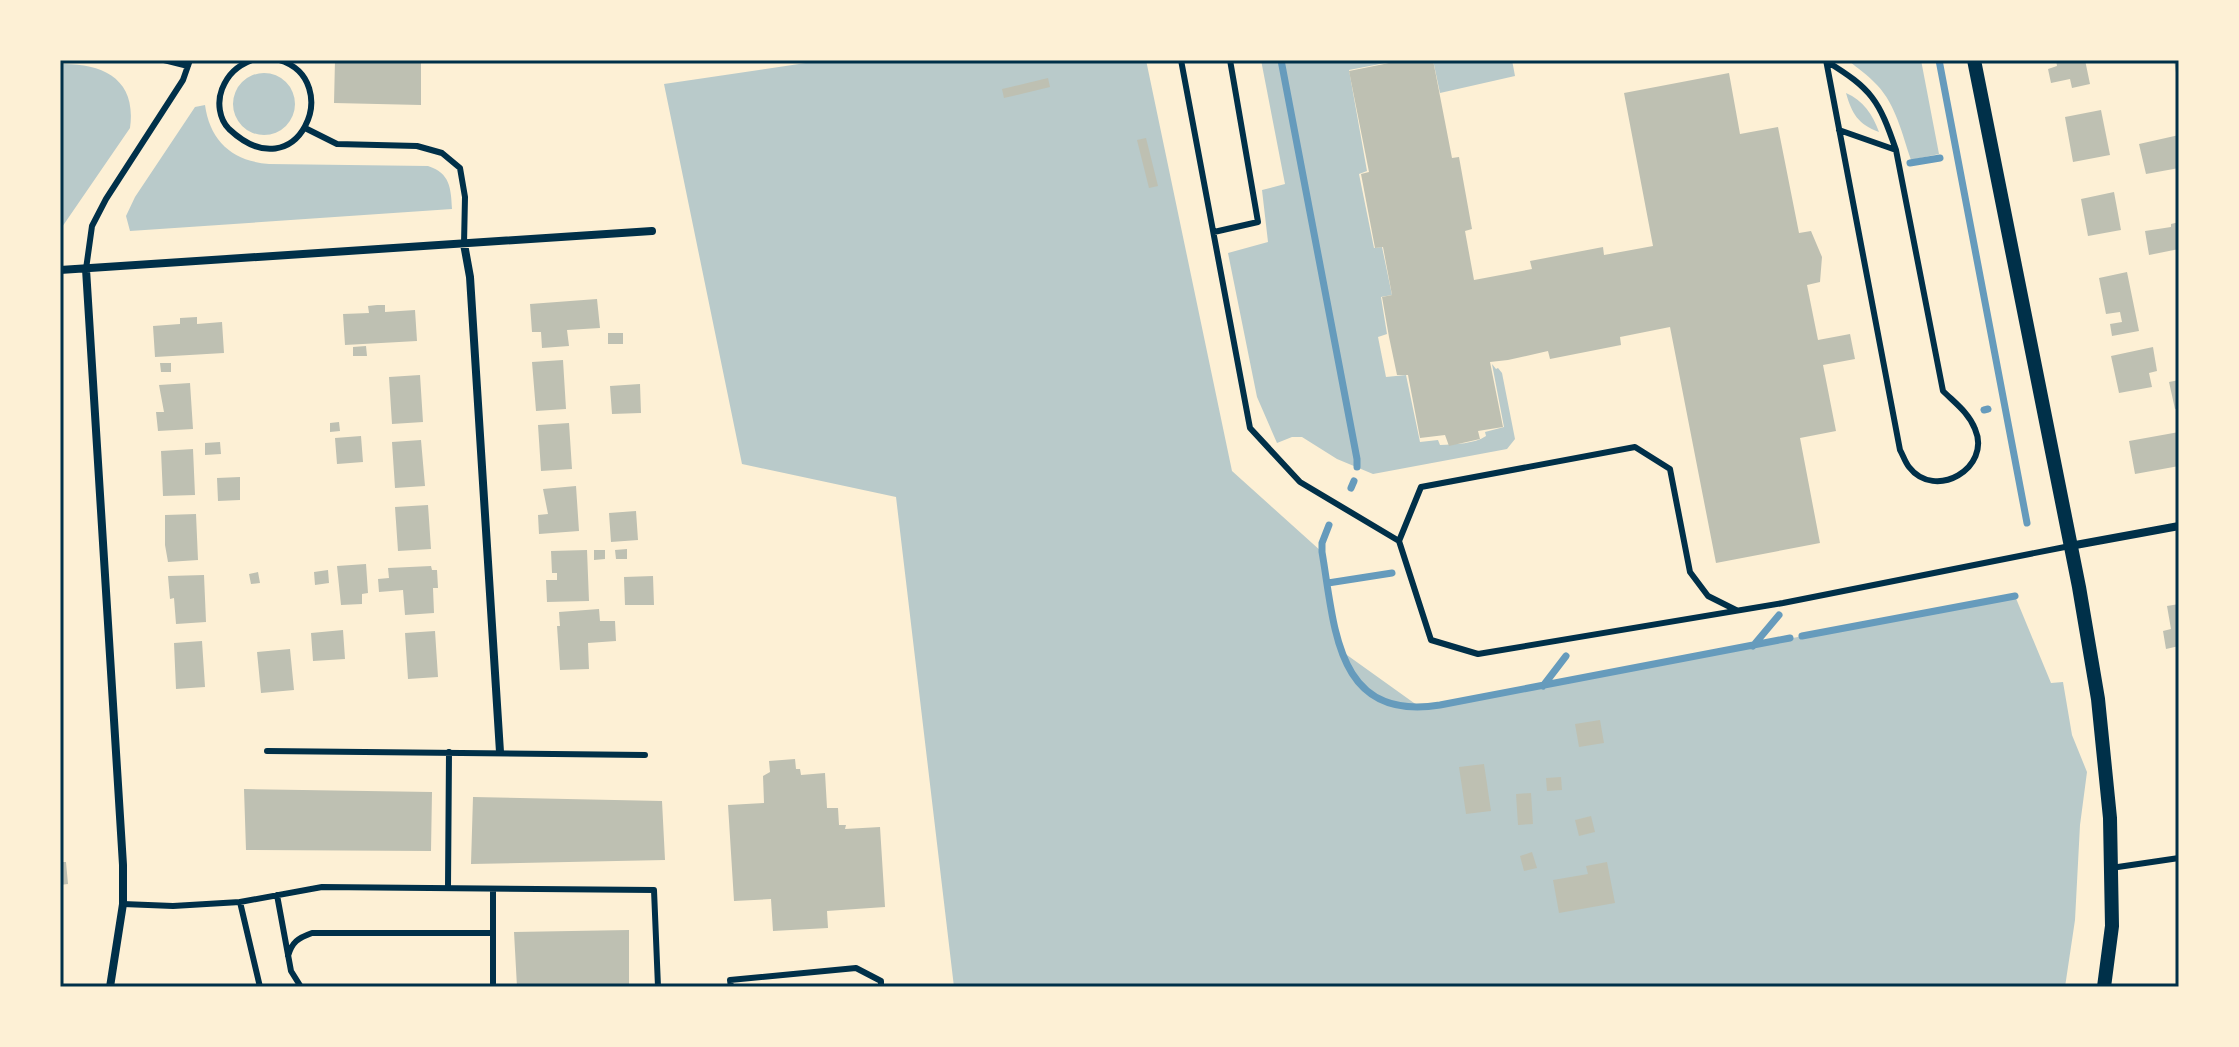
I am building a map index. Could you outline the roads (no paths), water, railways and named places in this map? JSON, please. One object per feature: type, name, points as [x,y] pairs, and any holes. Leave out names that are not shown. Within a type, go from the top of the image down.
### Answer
[{"type":"street","points":[[1974,60],[2070,546],[2100,715],[2110,818],[2112,926],[2104,987]]},
{"type":"street","points":[[60,270],[652,231]]},
{"type":"street","points":[[464,244],[471,293],[500,752]]},
{"type":"street","points":[[86,269],[123,865],[123,904],[110,987]]},
{"type":"street","points":[[2070,546],[2179,526]]},
{"type":"lane","points":[[86,269],[92,226],[106,199],[183,80],[189,63],[164,60]]},
{"type":"lane","points":[[252,60],[239,65],[227,78],[218,98],[223,123],[242,141],[263,150],[293,142],[307,129],[311,92],[301,75],[279,60]]},
{"type":"lane","points":[[1181,60],[1250,428],[1300,482],[1399,541]]},
{"type":"lane","points":[[1214,232],[1258,222],[1230,60]]},
{"type":"lane","points":[[1826,60],[1848,74],[1882,110],[1896,150],[1943,391],[1970,418],[1977,432],[1979,450],[1971,465],[1957,479],[1938,482],[1921,478],[1909,467],[1900,450],[1826,60]]},
{"type":"lane","points":[[307,129],[337,144],[417,146],[442,153],[460,168],[465,197],[464,244]]},
{"type":"lane","points":[[1839,130],[1896,150]]},
{"type":"lane","points":[[1736,610],[1708,596],[1690,572],[1670,469],[1635,447],[1421,487],[1399,541],[1431,640],[1478,654],[1736,610],[2070,546]]},
{"type":"lane","points":[[267,751],[645,755]]},
{"type":"lane","points":[[448,888],[449,752]]},
{"type":"lane","points":[[2111,868],[2179,858]]},
{"type":"lane","points":[[123,904],[173,906],[240,902],[322,887],[654,890],[658,987]]},
{"type":"lane","points":[[493,889],[493,987]]},
{"type":"lane","points":[[277,895],[291,971],[301,987]]},
{"type":"lane","points":[[240,902],[260,987]]},
{"type":"lane","points":[[288,956],[291,945],[299,937],[312,933],[493,933]]},
{"type":"lane","points":[[731,987],[730,980],[856,968],[881,981],[881,987]]},
{"type":"waterway","points":[[1281,60],[1357,467]]},
{"type":"waterway","points":[[1939,60],[2027,523]]},
{"type":"waterway","points":[[1910,163],[1940,158]]},
{"type":"waterway","points":[[1984,410],[1988,409]]},
{"type":"waterway","points":[[1351,488],[1354,481]]},
{"type":"waterway","points":[[1329,525],[1322,552],[1337,638],[1346,663],[1360,684],[1379,699],[1405,706],[1440,705],[1790,638]]},
{"type":"waterway","points":[[1328,583],[1392,573]]},
{"type":"waterway","points":[[1802,636],[2015,596]]},
{"type":"waterway","points":[[1753,646],[1779,615]]},
{"type":"waterway","points":[[1543,686],[1566,656]]}]
